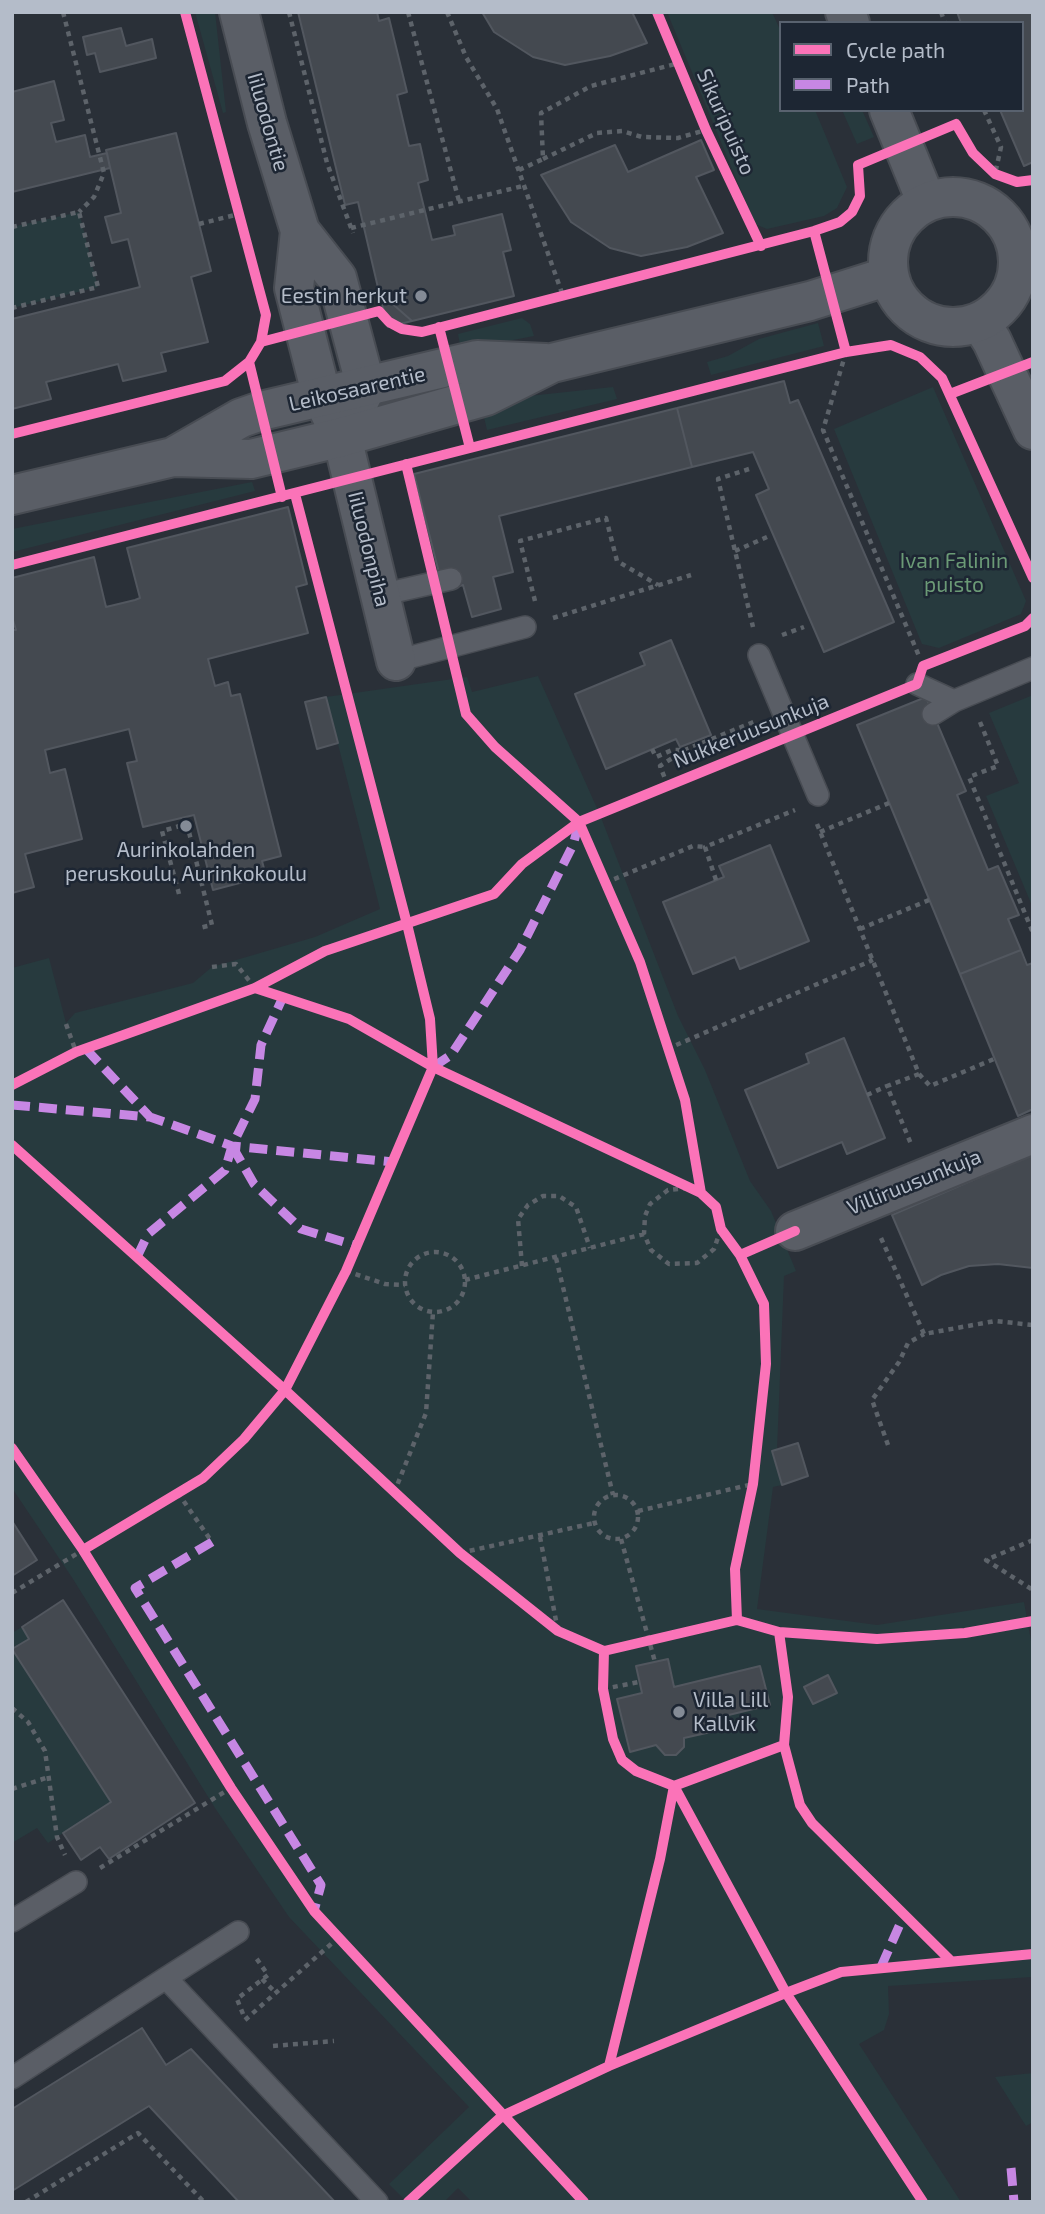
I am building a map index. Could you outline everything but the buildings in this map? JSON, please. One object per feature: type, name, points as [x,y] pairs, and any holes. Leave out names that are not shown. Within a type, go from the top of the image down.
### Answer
[{"type":"street","name":"Iiluodontie","points":[[239,12],[267,123],[300,231],[337,278],[366,387]]},
{"type":"street","points":[[890,112],[926,201]]},
{"type":"street","points":[[947,196],[968,198],[988,206],[1024,237],[1014,287],[1005,301],[980,322],[961,327],[942,326],[924,320],[902,301],[889,276],[888,254],[894,232],[908,214],[926,201],[947,196]]},
{"type":"street","name":"Iiluodontie","points":[[300,231],[293,288],[322,397],[342,438]]},
{"type":"street","name":"Leikosaarentie","points":[[12,495],[173,457],[251,459],[342,438],[486,396],[552,363],[831,295],[889,276]]},
{"type":"street","points":[[980,322],[997,351],[1033,430]]},
{"type":"street","name":"Leikosaarentie","points":[[173,457],[241,418],[322,397],[477,360],[552,363]]},
{"type":"street","points":[[342,438],[366,387]]},
{"type":"street","name":"Iiluodonpiha","points":[[342,438],[396,661]]},
{"type":"street","name":"Villiruusunkuja","points":[[795,1231],[1033,1134]]},
{"type":"lane","points":[[380,595],[451,579]]},
{"type":"lane","points":[[396,661],[533,624]]},
{"type":"lane","points":[[759,655],[813,799]]},
{"type":"lane","points":[[933,713],[954,701],[1033,668]]},
{"type":"lane","points":[[924,671],[954,701]]},
{"type":"lane","points":[[12,1921],[76,1882]]},
{"type":"lane","points":[[12,2078],[238,1932]]},
{"type":"lane","points":[[166,1978],[377,2202]]},
{"type":"path","points":[[12,228],[79,212],[94,197],[104,173],[64,12]]},
{"type":"path","points":[[289,12],[327,163],[355,240]]},
{"type":"path","points":[[408,12],[460,201]]},
{"type":"path","points":[[447,12],[466,57],[497,109],[523,186],[568,295],[550,299]]},
{"type":"path","points":[[543,159],[541,113],[591,86],[681,68]]},
{"type":"path","points":[[985,112],[1001,147],[1000,177]]},
{"type":"path","points":[[519,170],[597,133],[622,131],[642,137],[678,138],[704,124]]},
{"type":"path","points":[[984,166],[1000,177]]},
{"type":"path","points":[[352,228],[523,186]]},
{"type":"path","points":[[235,201],[242,227]]},
{"type":"path","points":[[12,308],[98,287],[79,212]]},
{"type":"path","points":[[199,224],[239,214]]},
{"type":"path","points":[[831,295],[851,351],[823,430],[924,671]]},
{"type":"path","points":[[833,356],[851,351]]},
{"type":"path","points":[[749,469],[718,480],[759,655]]},
{"type":"path","points":[[658,585],[617,561],[606,518],[520,541],[533,624],[691,575]]},
{"type":"path","points":[[735,551],[767,537]]},
{"type":"path","points":[[979,719],[998,766],[969,777],[1033,933]]},
{"type":"path","points":[[668,786],[660,766],[685,750],[729,732]]},
{"type":"path","points":[[652,749],[656,757],[672,750],[685,750]]},
{"type":"path","points":[[606,883],[692,846],[705,847],[813,799],[820,832],[919,1074],[930,1086],[994,1059]]},
{"type":"path","points":[[820,832],[889,803]]},
{"type":"path","points":[[179,894],[162,831],[187,824],[212,925],[199,928]]},
{"type":"path","points":[[705,847],[716,880]]},
{"type":"path","points":[[600,871],[610,895]]},
{"type":"path","points":[[860,929],[929,900]]},
{"type":"path","points":[[667,1049],[873,960]]},
{"type":"path","points":[[212,967],[236,964],[262,987]]},
{"type":"path","points":[[242,992],[262,987]]},
{"type":"path","points":[[66,1024],[76,1053]]},
{"type":"path","points":[[663,1036],[671,1062]]},
{"type":"path","points":[[867,1095],[919,1074]]},
{"type":"path","points":[[887,1086],[925,1178]]},
{"type":"path","points":[[663,1176],[701,1193],[699,1181]]},
{"type":"path","points":[[688,1188],[668,1190],[658,1196],[645,1216],[644,1234],[651,1250],[658,1257],[669,1264],[687,1266],[707,1257],[724,1234],[719,1215]]},
{"type":"path","points":[[522,1266],[518,1219],[528,1205],[543,1196],[559,1196],[576,1207],[590,1248]]},
{"type":"path","points":[[864,1203],[924,1334]]},
{"type":"path","points":[[465,1280],[644,1234]]},
{"type":"path","points":[[435,1252],[453,1259],[465,1280],[458,1301],[442,1311],[425,1310],[411,1301],[405,1285],[410,1266],[425,1254],[435,1252]]},
{"type":"path","points":[[340,1283],[352,1258]]},
{"type":"path","points":[[556,1258],[613,1495]]},
{"type":"path","points":[[346,1271],[385,1283],[405,1285]]},
{"type":"path","points":[[394,1493],[426,1413],[433,1311]]},
{"type":"path","points":[[888,1445],[872,1400],[899,1362],[908,1343],[924,1334],[995,1321],[1033,1325]]},
{"type":"path","points":[[750,1496],[754,1471]]},
{"type":"path","points":[[384,1483],[404,1502]]},
{"type":"path","points":[[638,1511],[753,1484]]},
{"type":"path","points":[[166,1500],[182,1490],[212,1542]]},
{"type":"path","points":[[613,1495],[626,1497],[638,1511],[637,1526],[621,1539],[606,1537],[594,1523],[597,1507],[613,1495]]},
{"type":"path","points":[[460,1553],[594,1523]]},
{"type":"path","points":[[540,1537],[558,1631]]},
{"type":"path","points":[[75,1539],[90,1561]]},
{"type":"path","points":[[621,1539],[643,1640],[655,1662]]},
{"type":"path","points":[[1033,1540],[986,1560],[1033,1590]]},
{"type":"path","points":[[12,1593],[95,1543]]},
{"type":"path","points":[[451,1545],[471,1562]]},
{"type":"path","points":[[547,1622],[569,1636]]},
{"type":"path","points":[[643,1640],[662,1636]]},
{"type":"path","points":[[603,1676],[603,1694],[639,1682]]},
{"type":"path","points":[[12,1708],[28,1723],[45,1751],[57,1837],[76,1882],[231,1788]]},
{"type":"path","points":[[12,1789],[49,1777]]},
{"type":"path","points":[[224,1777],[239,1799]]},
{"type":"path","points":[[330,1928],[348,1947]]},
{"type":"path","points":[[238,1932],[268,1975],[237,1999],[245,2020]]},
{"type":"path","points":[[229,2044],[245,2020],[338,1937]]},
{"type":"path","points":[[262,1979],[276,1993]]},
{"type":"path","points":[[229,2044],[334,2041]]},
{"type":"path","points":[[26,2202],[138,2133],[204,2202]]},
{"type":"green space","points":[[195,12],[215,12],[226,112],[223,113]]},
{"type":"green space","points":[[667,12],[772,12],[779,28],[779,112],[816,112],[847,187],[837,208],[824,216],[767,229],[755,224]]},
{"type":"green space","points":[[843,112],[863,112],[874,137],[857,144]]},
{"type":"green space","points":[[79,212],[98,287],[12,308],[12,227]]},
{"type":"green space","points":[[522,318],[530,324],[534,336],[461,350],[458,334]]},
{"type":"green space","points":[[818,323],[824,346],[711,375],[707,362],[728,356],[759,339]]},
{"type":"green space","points":[[613,387],[617,399],[487,430],[483,413],[529,396]]},
{"type":"green space","name":"Ivan Falinin puisto","points":[[933,387],[1026,601],[1021,614],[939,648],[922,644],[834,429]]},
{"type":"green space","points":[[252,482],[255,491],[12,552],[12,529]]},
{"type":"green space","points":[[538,676],[600,815],[678,1016],[705,1070],[750,1181],[771,1211],[796,1271],[784,1276],[777,1450],[772,1451],[782,1485],[773,1487],[757,1609],[877,1625],[1024,1602],[1033,1652],[1033,1977],[888,1986],[889,2014],[884,2030],[859,2044],[961,2202],[472,2202],[458,2188],[444,2202],[407,2202],[389,2184],[469,2107],[289,1917],[215,1808],[73,1579],[12,1488],[12,968],[49,958],[66,1023],[75,1013],[193,983],[212,967],[315,937],[380,909],[326,697],[467,677],[472,692]]},
{"type":"green space","points":[[1033,695],[1033,908],[986,796],[1019,783],[989,713]]},
{"type":"green space","points":[[22,1627],[29,1638],[13,1649],[111,1802],[48,1843],[37,1828],[12,1843],[12,1633]]},
{"type":"green space","points":[[1033,2073],[1033,2122],[1026,2126],[995,2077]]},
{"type":"marked path","points":[[433,1067],[451,1055],[520,950],[573,845],[579,823]]},
{"type":"marked path","points":[[137,1257],[148,1234],[225,1170],[232,1146],[255,1099],[261,1045],[283,997]]},
{"type":"marked path","points":[[86,1049],[150,1117]]},
{"type":"marked path","points":[[12,1105],[150,1117],[232,1146],[393,1162]]},
{"type":"marked path","points":[[232,1146],[254,1184],[301,1229],[357,1246]]},
{"type":"marked path","points":[[212,1542],[135,1588],[321,1885],[314,1911]]},
{"type":"marked path","points":[[881,1967],[904,1915]]},
{"type":"marked path","points":[[1011,2168],[1014,2202]]},
{"type":"cycle path","points":[[12,434],[225,381],[249,362],[261,342],[266,315],[185,12]]},
{"type":"cycle path","name":"Sikuripuisto","points":[[657,12],[706,130],[761,246]]},
{"type":"cycle path","points":[[261,342],[379,311],[389,322],[402,329],[422,332],[814,231],[840,222],[852,212],[860,196],[858,165],[956,124],[973,153],[995,174],[1017,182],[1033,180]]},
{"type":"cycle path","points":[[814,231],[846,352]]},
{"type":"cycle path","points":[[439,327],[470,448]]},
{"type":"cycle path","points":[[12,565],[846,352],[891,345],[920,357],[942,378],[1033,578]]},
{"type":"cycle path","points":[[249,362],[282,497]]},
{"type":"cycle path","points":[[950,394],[1033,362]]},
{"type":"cycle path","points":[[406,464],[466,714],[495,747],[579,822],[640,962],[685,1100],[701,1193]]},
{"type":"cycle path","points":[[83,1550],[203,1478],[244,1439],[285,1390],[346,1271],[433,1067],[430,1019],[295,494]]},
{"type":"cycle path","name":"Nukkeruusunkuja","points":[[12,1085],[76,1052],[255,988],[325,951],[494,894],[522,864],[579,822],[917,684],[923,666],[1025,626],[1033,618]]},
{"type":"cycle path","points":[[255,988],[349,1019],[433,1067],[701,1193],[716,1207],[721,1229],[740,1255],[795,1231]]},
{"type":"cycle path","points":[[12,1145],[285,1390],[460,1553],[558,1631],[604,1651],[737,1620],[779,1632],[877,1639],[965,1633],[1033,1621]]},
{"type":"cycle path","points":[[737,1620],[735,1569],[753,1484],[766,1364],[764,1304],[740,1255]]},
{"type":"cycle path","points":[[12,1448],[83,1550],[231,1788],[314,1911],[584,2202]]},
{"type":"cycle path","points":[[779,1632],[788,1697],[784,1745],[800,1805],[812,1823],[950,1960]]},
{"type":"cycle path","points":[[604,1651],[603,1689],[613,1739],[622,1760],[636,1771],[674,1786],[784,1745]]},
{"type":"cycle path","points":[[674,1786],[786,1993],[923,2202]]},
{"type":"cycle path","points":[[609,2066],[660,1859],[674,1786]]},
{"type":"cycle path","points":[[408,2202],[502,2116],[609,2066],[786,1993],[841,1972],[1033,1954]]},
{"type":"place","name":"Eestin herkut","points":[[421,296]]},
{"type":"place","name":"Aurinkolahden peruskoulu, Aurinkokoulu","points":[[186,826]]},
{"type":"place","name":"Villa Lill Kallvik","points":[[679,1712]]}]
